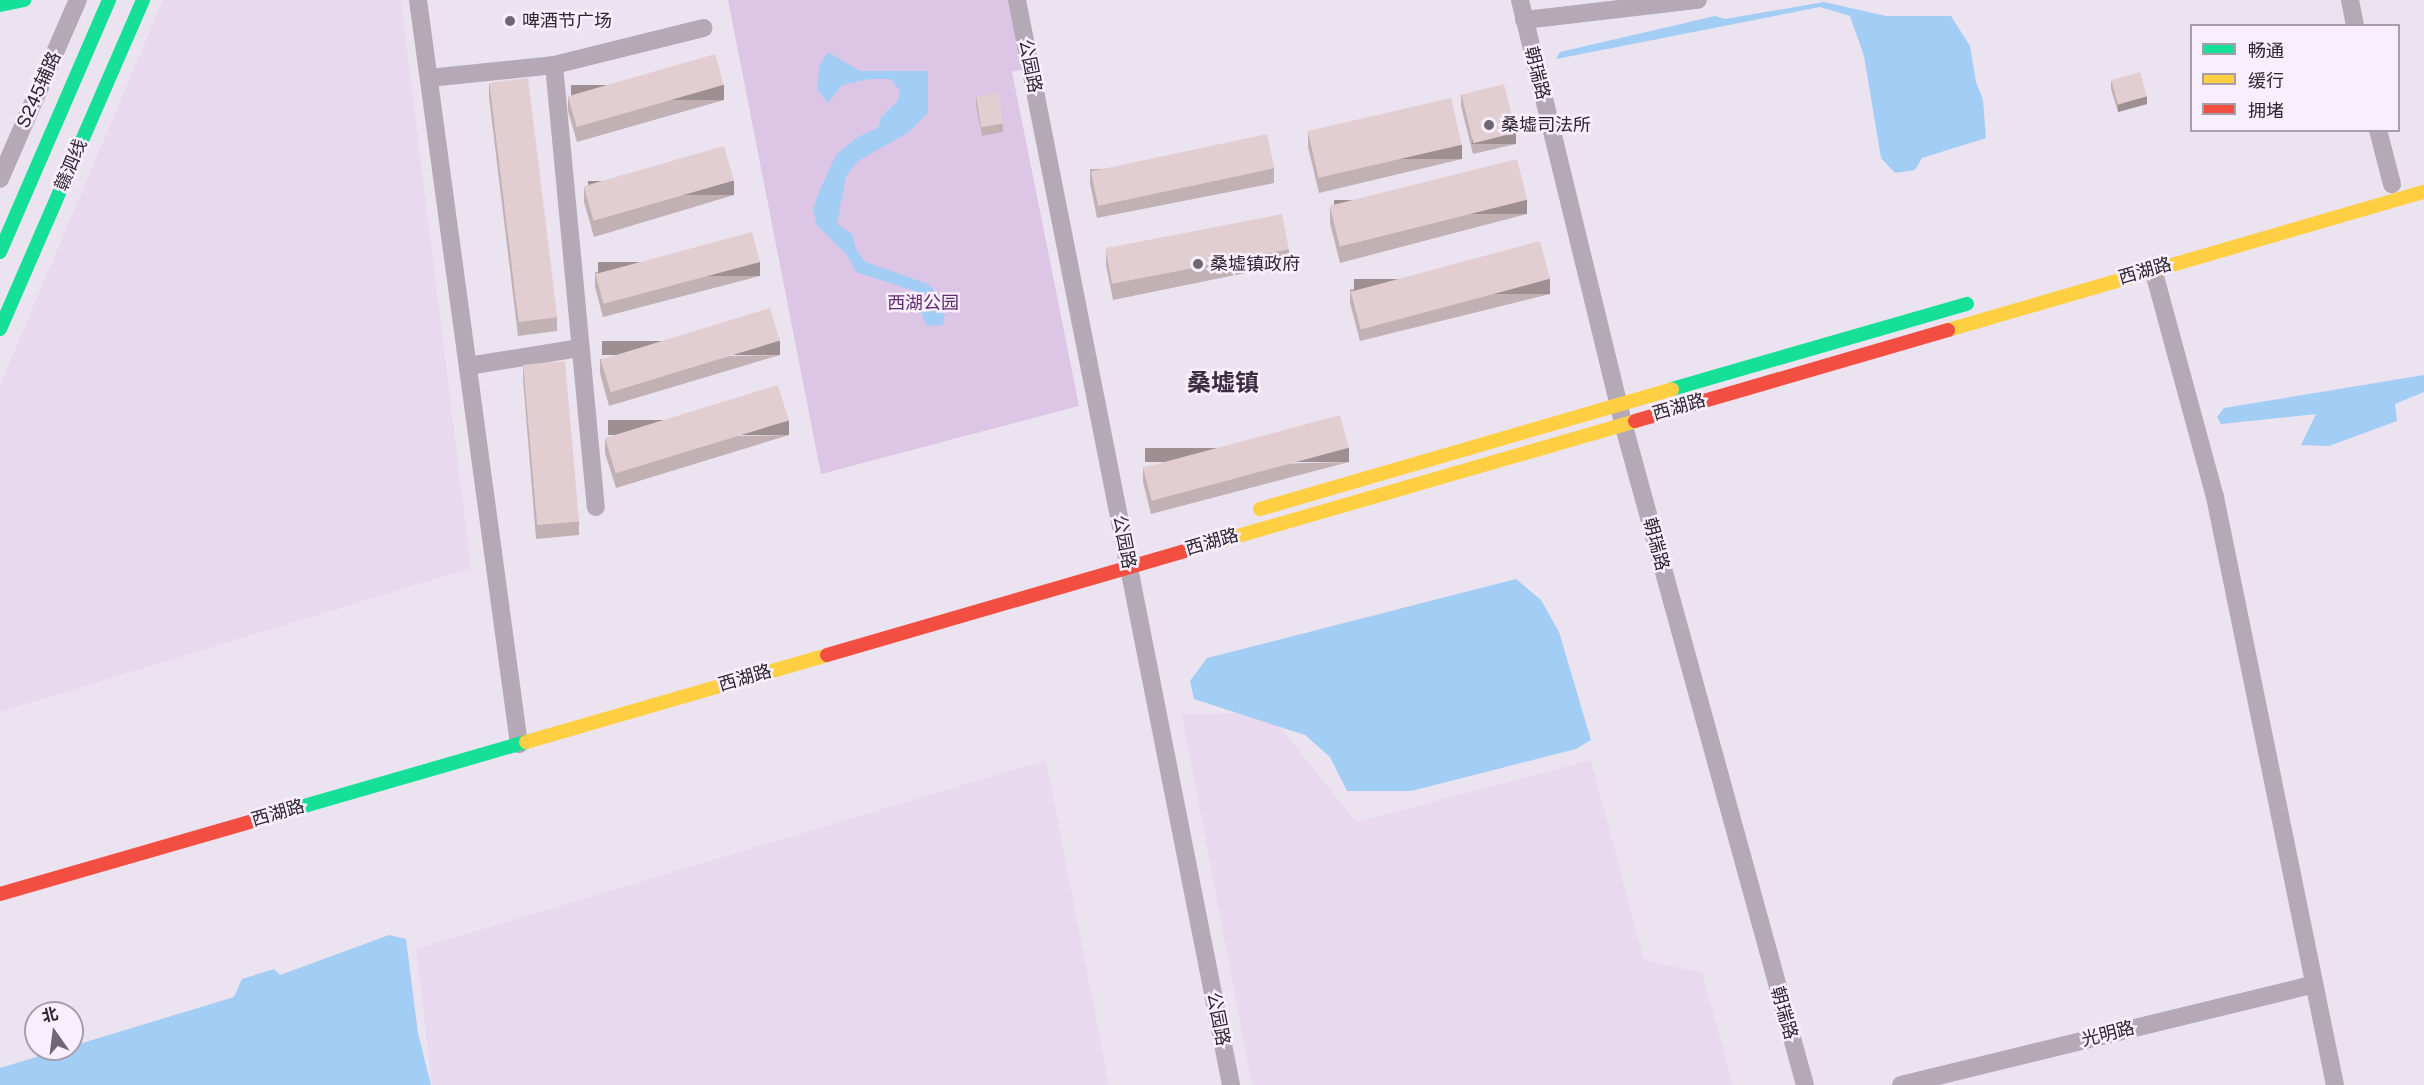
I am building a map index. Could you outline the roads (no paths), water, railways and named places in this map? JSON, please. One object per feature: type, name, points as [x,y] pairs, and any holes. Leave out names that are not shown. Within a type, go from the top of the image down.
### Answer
[{"type":"main road","points":[[0,5],[24,0]]},
{"type":"main road","name":"赣泗线","points":[[0,252],[109,0]]},
{"type":"main road","name":"赣泗线","points":[[0,330],[143,0]]},
{"type":"main road","name":"西湖路","points":[[0,894],[517,730],[1129,567],[2424,192]]},
{"type":"main road","name":"西湖路","points":[[1242,514],[1983,299]]},
{"type":"street","name":"S245辅路","points":[[0,179],[78,0]]},
{"type":"street","points":[[418,0],[517,730]]},
{"type":"street","name":"公园路","points":[[1017,0],[1231,1085]]},
{"type":"street","name":"朝瑞路","points":[[1520,0],[1618,404],[1804,1085]]},
{"type":"street","points":[[1524,20],[1698,0]]},
{"type":"street","points":[[2343,0],[2350,0],[2355,24]]},
{"type":"street","points":[[429,78],[554,65],[704,28]]},
{"type":"street","points":[[554,65],[579,348],[596,507]]},
{"type":"street","points":[[2379,132],[2392,184]]},
{"type":"street","points":[[2153,269],[2215,497],[2335,1085]]},
{"type":"street","points":[[468,366],[579,348]]},
{"type":"street","name":"光明路","points":[[1901,1085],[2314,984]]},
{"type":"water","points":[[1824,2],[1886,16],[1951,16],[1970,46],[1976,82],[1983,100],[1986,138],[1922,158],[1915,170],[1895,173],[1881,158],[1864,56],[1850,16],[1820,7],[1556,59],[1560,52],[1715,16],[1725,19]]},
{"type":"water","points":[[828,52],[860,71],[928,71],[928,113],[909,132],[858,161],[846,176],[837,224],[852,234],[856,249],[865,262],[928,284],[940,296],[945,311],[943,325],[927,326],[919,310],[934,303],[924,294],[856,272],[847,255],[817,225],[813,210],[836,155],[856,138],[879,127],[881,117],[897,102],[900,91],[891,79],[870,79],[842,85],[828,103],[817,89],[819,66]]},
{"type":"water","points":[[2424,375],[2424,392],[2395,404],[2397,421],[2329,446],[2301,445],[2316,414],[2221,424],[2217,417],[2224,408]]},
{"type":"water","points":[[1516,579],[1541,600],[1559,632],[1591,740],[1576,749],[1411,791],[1347,791],[1330,757],[1305,735],[1194,699],[1190,681],[1207,658]]},
{"type":"water","points":[[389,935],[406,939],[418,1033],[431,1085],[0,1085],[0,1068],[24,1061],[84,1061],[84,1043],[234,997],[242,979],[274,969],[280,975]]},
{"type":"place","name":"啤酒节广场","points":[[510,21]]},
{"type":"place","name":"桑墟司法所","points":[[1489,125]]},
{"type":"place","name":"桑墟镇政府","points":[[1198,264]]},
{"type":"district","name":"桑墟镇","points":[[1223,383]]},
{"type":"park label","name":"西湖公园","points":[[923,303]]}]
